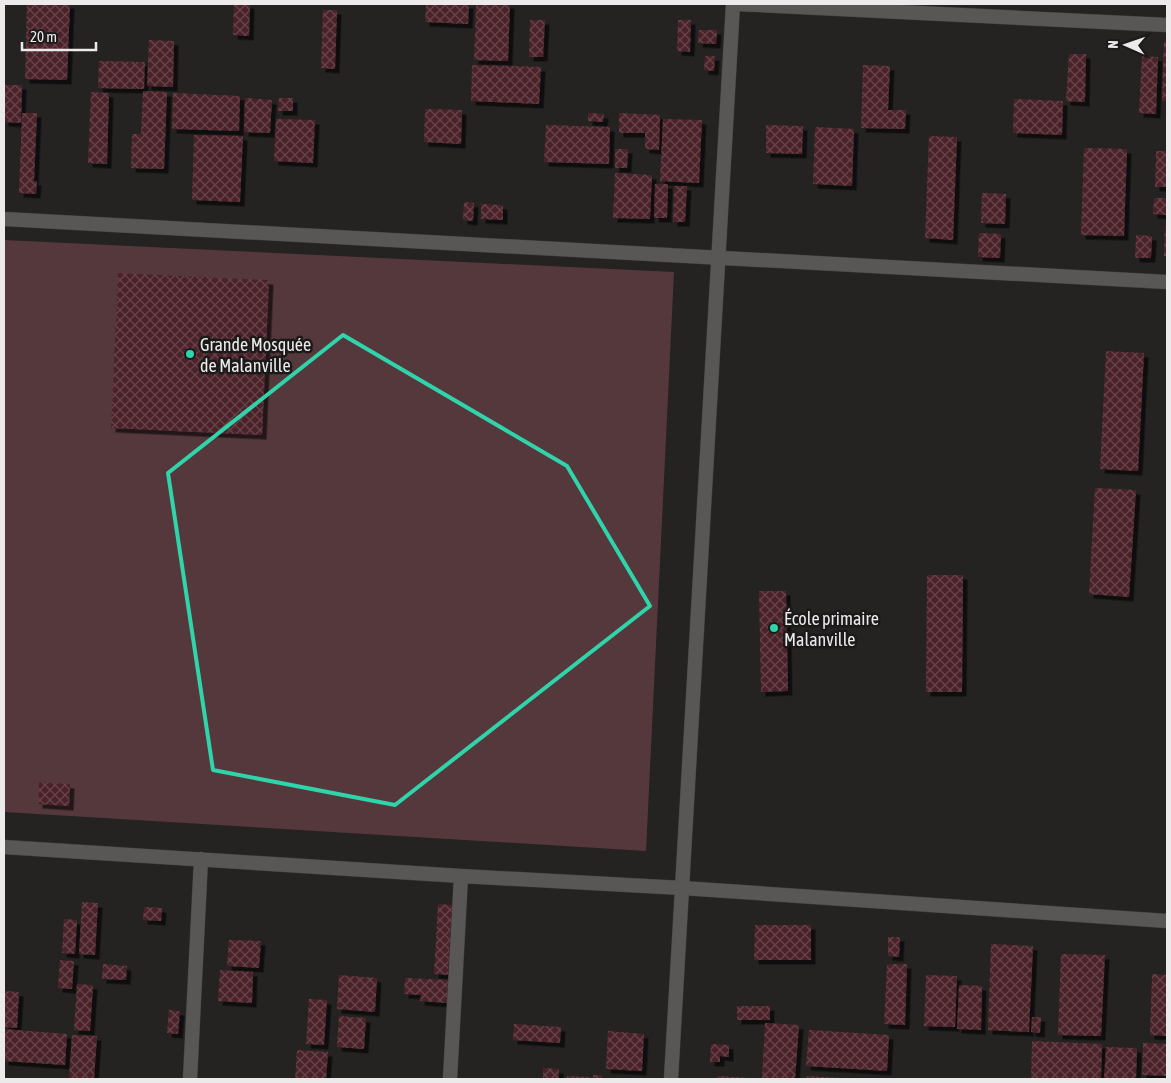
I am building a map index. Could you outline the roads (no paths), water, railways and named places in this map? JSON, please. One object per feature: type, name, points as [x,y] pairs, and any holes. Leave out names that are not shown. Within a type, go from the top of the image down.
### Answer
[{"type":"street","points":[[671,1079],[735,4],[1167,25]]},
{"type":"street","points":[[4,219],[1167,282]]},
{"type":"street","points":[[4,848],[682,888],[1167,921]]},
{"type":"street","points":[[190,1079],[201,859]]},
{"type":"street","points":[[450,1079],[461,876]]},
{"type":"place","name":"Grande Mosquée de Malanville","points":[[190,354]]},
{"type":"place","name":"École primaire Malanville","points":[[774,628]]}]
